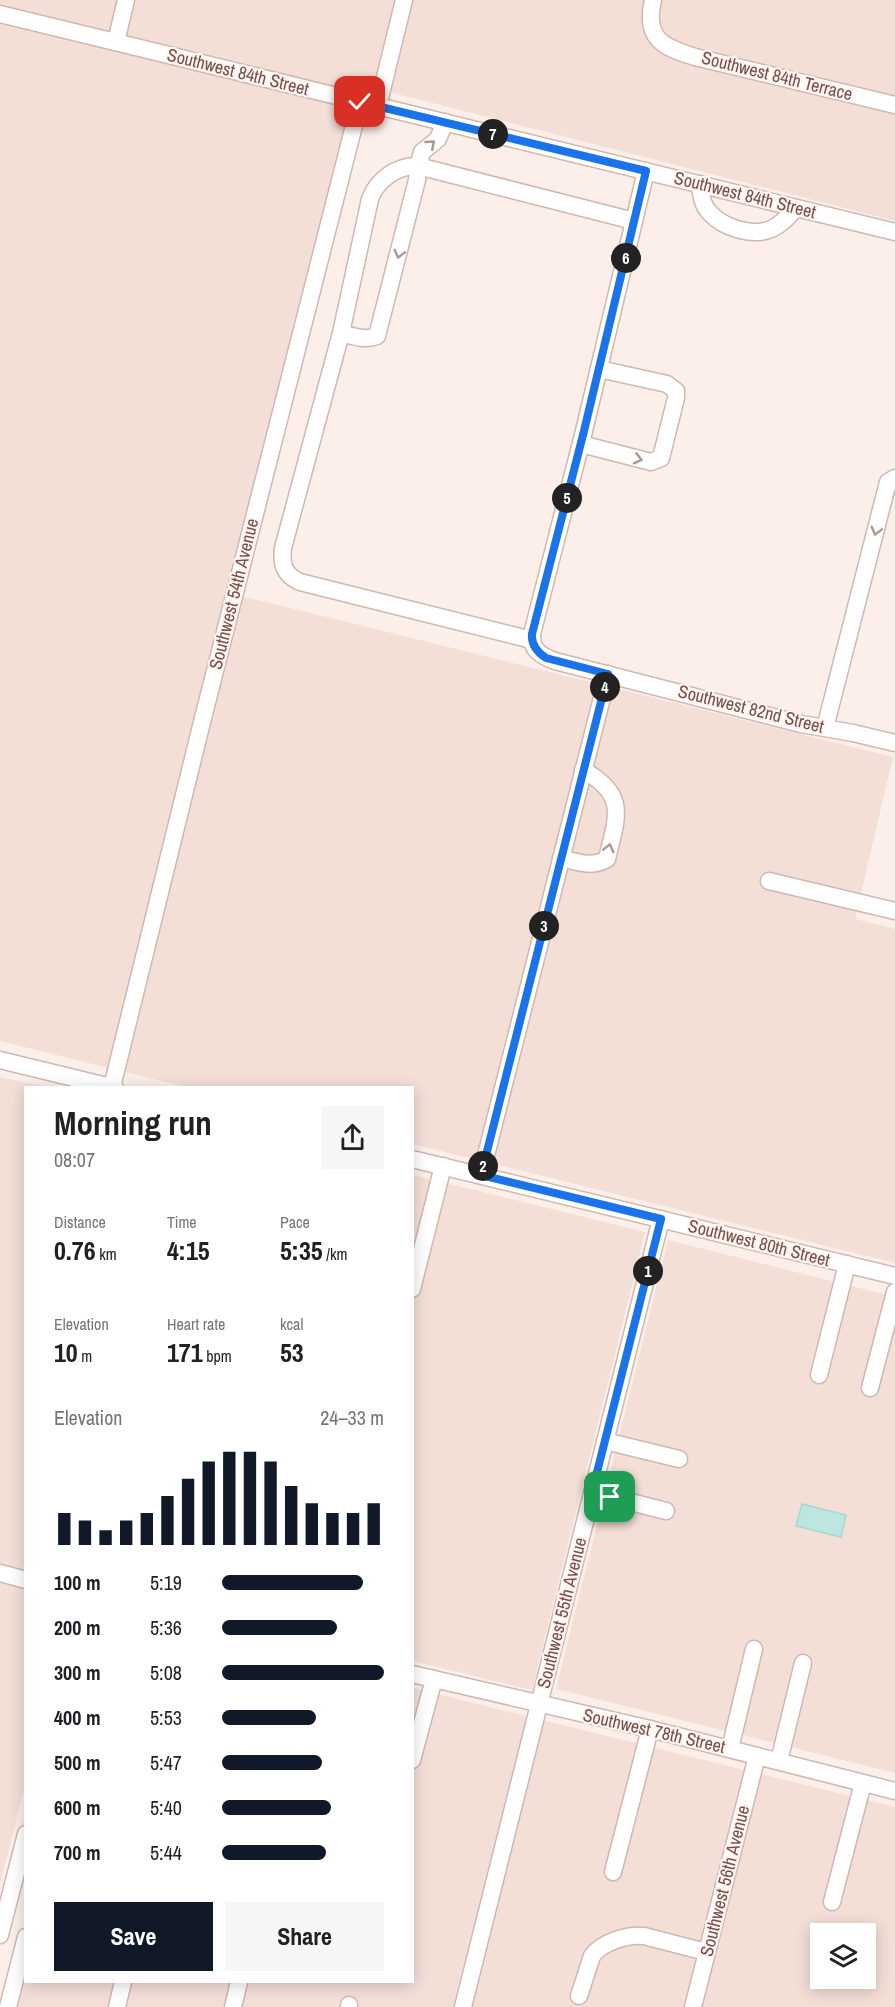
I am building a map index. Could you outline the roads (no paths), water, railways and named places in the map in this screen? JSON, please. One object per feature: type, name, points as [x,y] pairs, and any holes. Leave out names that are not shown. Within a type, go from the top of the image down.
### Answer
[{"type":"street","points":[[116,42],[126,0]]},
{"type":"street","points":[[378,106],[405,0]]},
{"type":"street","name":"Southwest 84th Terrace","points":[[653,0],[650,22],[655,37],[670,48],[695,57],[895,105]]},
{"type":"street","name":"Southwest 84th Street","points":[[0,14],[895,232]]},
{"type":"street","name":"Southwest 54th Avenue","points":[[114,1086],[203,718],[360,102]]},
{"type":"street","points":[[340,333],[370,339],[377,336],[417,180],[417,166],[422,152],[438,139],[445,122]]},
{"type":"street","points":[[634,221],[417,166],[396,170],[379,184],[372,194],[340,333],[283,548],[282,564],[285,572],[300,582],[532,640],[581,444],[646,171]]},
{"type":"street","points":[[700,184],[702,200],[710,214],[726,225],[744,230],[763,232],[773,229],[796,208]]},
{"type":"street","points":[[581,444],[651,462],[657,461],[661,458],[676,398],[675,391],[667,384],[599,369]]},
{"type":"street","points":[[825,728],[888,482],[895,478]]},
{"type":"street","name":"Southwest 82nd Street","points":[[532,640],[536,650],[546,658],[801,724],[895,743]]},
{"type":"street","points":[[481,1175],[608,674]]},
{"type":"street","points":[[561,858],[599,864],[607,858],[616,819],[616,806],[608,786],[584,770]]},
{"type":"street","points":[[769,881],[895,911]]},
{"type":"street","points":[[0,1060],[110,1086]]},
{"type":"street","name":"Southwest 80th Street","points":[[414,1159],[895,1276]]},
{"type":"street","points":[[414,1281],[443,1166]]},
{"type":"street","name":"Southwest 55th Avenue","points":[[463,2007],[661,1219]]},
{"type":"street","points":[[819,1375],[847,1264]]},
{"type":"street","points":[[870,1388],[895,1292]]},
{"type":"street","points":[[604,1441],[679,1459]]},
{"type":"street","points":[[592,1492],[666,1511]]},
{"type":"street","points":[[0,1574],[24,1580]]},
{"type":"street","points":[[730,1749],[754,1649]]},
{"type":"street","points":[[778,1761],[803,1663]]},
{"type":"street","name":"Southwest 78th Street","points":[[414,1674],[650,1729],[895,1791]]},
{"type":"street","points":[[414,1753],[434,1679]]},
{"type":"street","points":[[613,1872],[650,1729]]},
{"type":"street","name":"Southwest 56th Avenue","points":[[693,2007],[757,1756]]},
{"type":"street","points":[[832,1902],[862,1783]]},
{"type":"street","points":[[0,1935],[24,1842]]},
{"type":"street","points":[[579,1996],[592,1956],[596,1951],[617,1940],[638,1935],[706,1952]]},
{"type":"street","points":[[8,2007],[24,1945]]},
{"type":"street","points":[[117,2007],[123,1983]]},
{"type":"street","points":[[233,2007],[239,1983]]},
{"type":"water","points":[[802,1504],[846,1515],[841,1537],[796,1526]]}]
